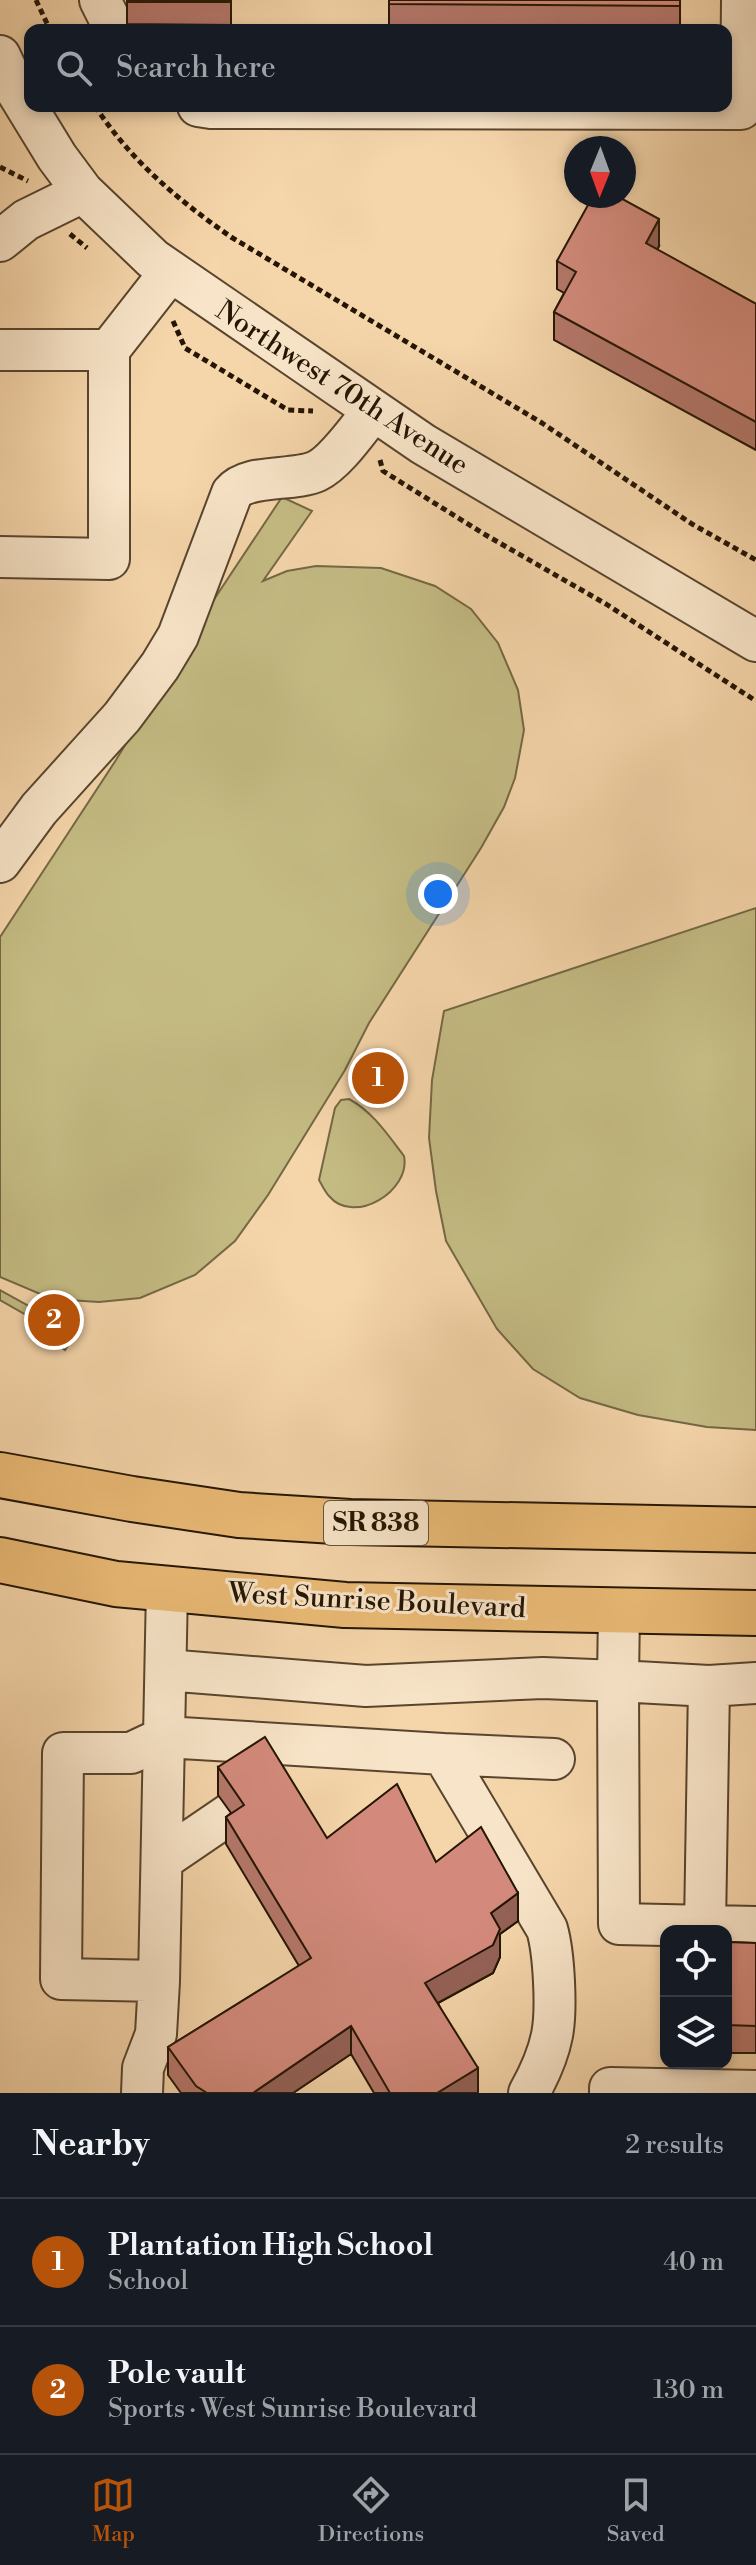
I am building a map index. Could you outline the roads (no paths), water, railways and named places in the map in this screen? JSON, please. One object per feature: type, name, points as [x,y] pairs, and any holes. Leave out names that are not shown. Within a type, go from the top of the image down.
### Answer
[{"type":"highway","name":"SR 838","points":[[0,1475],[132,1499],[255,1516],[350,1522],[756,1530]]},
{"type":"highway","name":"West Sunrise Boulevard","points":[[0,1560],[116,1584],[345,1605],[756,1613]]},
{"type":"street","points":[[100,0],[112,24]]},
{"type":"street","points":[[732,109],[741,109],[742,0]]},
{"type":"street","name":"Northwest 70th Avenue","points":[[0,56],[24,103]]},
{"type":"street","name":"Northwest 70th Avenue","points":[[29,112],[83,192],[170,272],[423,444],[756,641]]},
{"type":"street","points":[[9,225],[83,192]]},
{"type":"street","points":[[0,557],[109,559],[109,350],[170,272]]},
{"type":"street","points":[[0,350],[109,350]]},
{"type":"street","points":[[0,862],[39,809],[122,717],[160,666],[178,636],[232,493],[245,483],[321,470],[373,411]]},
{"type":"street","points":[[142,2093],[143,2068],[156,2034],[159,1981],[167,1589]]},
{"type":"street","points":[[619,1610],[619,1924],[662,1925]]},
{"type":"street","points":[[166,1670],[366,1686],[543,1678],[709,1686],[756,1683]]},
{"type":"street","points":[[275,1782],[346,1748],[366,1686]]},
{"type":"street","points":[[705,1925],[709,1686]]},
{"type":"street","points":[[159,1981],[61,1979],[63,1753],[131,1753],[165,1737],[554,1759]]},
{"type":"street","points":[[443,1754],[547,1929],[553,1949],[553,2034],[541,2070],[529,2093]]},
{"type":"street","points":[[162,1860],[231,1813]]},
{"type":"street","points":[[732,1927],[756,1927]]},
{"type":"street","points":[[610,2093],[610,2088],[756,2091]]},
{"type":"place","name":"Plantation High School","points":[[378,1078]]},
{"type":"place","name":"Pole vault","points":[[54,1320]]}]
